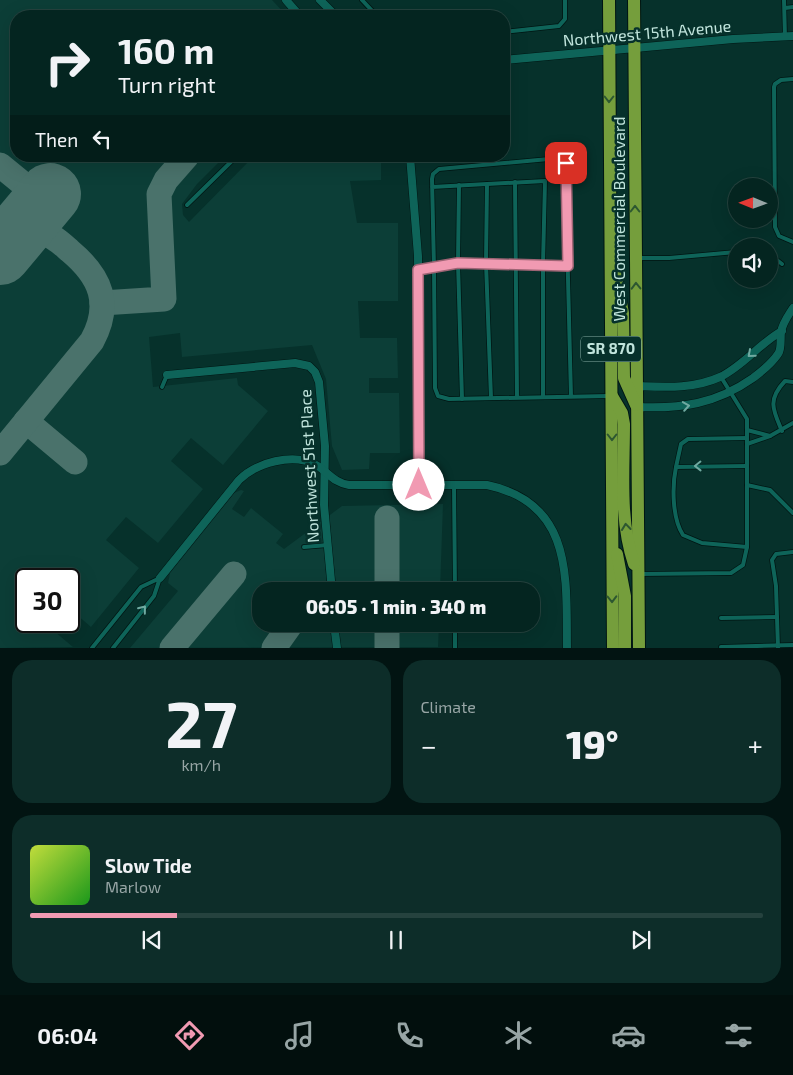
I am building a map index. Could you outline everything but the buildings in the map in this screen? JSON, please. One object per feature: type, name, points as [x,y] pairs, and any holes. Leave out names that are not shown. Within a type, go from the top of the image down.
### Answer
[{"type":"highway","name":"West Commercial Boulevard","points":[[609,0],[613,648]]},
{"type":"highway","name":"West Commercial Boulevard","points":[[634,0],[638,648]]},
{"type":"highway","points":[[610,254],[622,307],[624,378],[637,407]]},
{"type":"highway","points":[[611,396],[623,418],[625,528],[628,547],[638,574]]},
{"type":"highway","points":[[612,535],[625,596],[625,648]]},
{"type":"street","points":[[286,0],[295,10]]},
{"type":"street","points":[[320,0],[330,10]]},
{"type":"street","name":"Northwest 15th Avenue","points":[[510,59],[789,36]]},
{"type":"street","points":[[410,162],[418,270],[419,485]]},
{"type":"street","points":[[637,407],[685,407],[730,392],[761,372],[780,353],[785,320],[793,308]]},
{"type":"street","points":[[637,386],[683,387],[721,377],[750,356],[768,339],[782,331]]},
{"type":"street","name":"Northwest 51st Place","points":[[167,375],[295,363],[309,366],[317,376],[320,389],[325,446],[324,505],[331,582]]},
{"type":"street","points":[[160,578],[234,485],[248,471],[265,464],[292,459],[309,462],[346,485],[481,485],[501,489],[530,504],[546,520],[557,540],[564,562],[567,648]]},
{"type":"street","points":[[335,632],[336,648]]},
{"type":"lane","points":[[362,0],[371,10]]},
{"type":"lane","points":[[510,31],[559,26],[565,19],[565,0]]},
{"type":"lane","points":[[784,0],[789,36]]},
{"type":"lane","points":[[784,8],[793,7]]},
{"type":"lane","points":[[793,79],[781,80],[774,87],[776,227],[779,236],[793,242]]},
{"type":"lane","points":[[571,396],[566,163],[563,159],[439,169],[433,174],[432,187],[436,393],[443,398],[611,396]]},
{"type":"lane","points":[[187,205],[231,162]]},
{"type":"lane","points":[[432,187],[545,181],[542,264],[543,397]]},
{"type":"lane","points":[[515,182],[514,264],[517,397]]},
{"type":"lane","points":[[487,184],[486,263],[491,398]]},
{"type":"lane","points":[[459,185],[458,263],[462,398]]},
{"type":"lane","points":[[636,258],[669,258],[728,253]]},
{"type":"lane","points":[[778,261],[782,264]]},
{"type":"lane","points":[[418,270],[458,263],[568,266]]},
{"type":"lane","points":[[162,387],[167,375]]},
{"type":"lane","points":[[638,574],[731,573],[743,564],[746,547],[747,419],[721,377]]},
{"type":"lane","points":[[782,431],[773,409],[774,396],[785,381],[793,382]]},
{"type":"lane","points":[[747,444],[782,431],[793,423]]},
{"type":"lane","points":[[747,430],[770,436]]},
{"type":"lane","points":[[746,547],[702,543],[683,535],[675,519],[676,467],[681,444],[688,439],[747,438]]},
{"type":"lane","points":[[676,467],[747,466]]},
{"type":"lane","points":[[454,485],[455,582]]},
{"type":"lane","points":[[747,485],[770,490],[793,512]]},
{"type":"lane","points":[[304,547],[328,545]]},
{"type":"lane","points":[[778,646],[776,586],[772,560],[776,554],[793,552]]},
{"type":"lane","points":[[92,648],[141,587],[160,578]]},
{"type":"lane","points":[[113,648],[154,596],[160,578]]},
{"type":"lane","points":[[720,618],[777,617]]},
{"type":"lane","points":[[455,632],[455,648]]},
{"type":"lane","points":[[720,647],[793,645]]},
{"type":"shaded area","points":[[0,0],[272,0],[281,10],[10,10],[10,162],[219,162],[197,184],[182,204],[183,215],[189,222],[248,162],[381,162],[381,180],[350,181],[357,223],[398,223],[398,301],[358,301],[360,338],[397,338],[398,378],[369,378],[369,393],[399,393],[400,453],[370,453],[369,469],[342,470],[332,446],[326,379],[312,345],[182,357],[180,333],[149,337],[153,387],[237,378],[238,385],[268,411],[223,465],[191,438],[171,461],[203,489],[158,543],[126,517],[106,540],[139,568],[91,627],[80,618],[80,568],[15,568],[15,633],[56,633],[73,647],[0,648]]},
{"type":"shaded area","points":[[241,490],[244,491],[232,509],[244,517],[251,508],[283,534],[276,543],[284,549],[342,506],[443,504],[440,582],[252,582],[252,632],[439,632],[438,647],[130,648],[178,591],[168,583],[170,573],[234,493]]},
{"type":"taxiway","points":[[102,303],[164,299],[159,194],[166,180],[182,162]]},
{"type":"taxiway","points":[[0,165],[44,201]]},
{"type":"taxiway","points":[[0,453],[92,341],[98,328],[102,303],[96,281],[89,271],[81,261],[53,237],[37,233],[8,243]]},
{"type":"taxiway","points":[[26,421],[75,462]]},
{"type":"taxiway","points":[[387,518],[387,582]]},
{"type":"taxiway","points":[[172,648],[234,574]]},
{"type":"taxiway","points":[[274,648],[285,632]]},
{"type":"taxiway","points":[[387,632],[387,648]]},
{"type":"runway","points":[[0,254],[50,194]]},
{"type":"route","points":[[419,485],[418,270],[458,263],[568,266],[566,163]]}]
